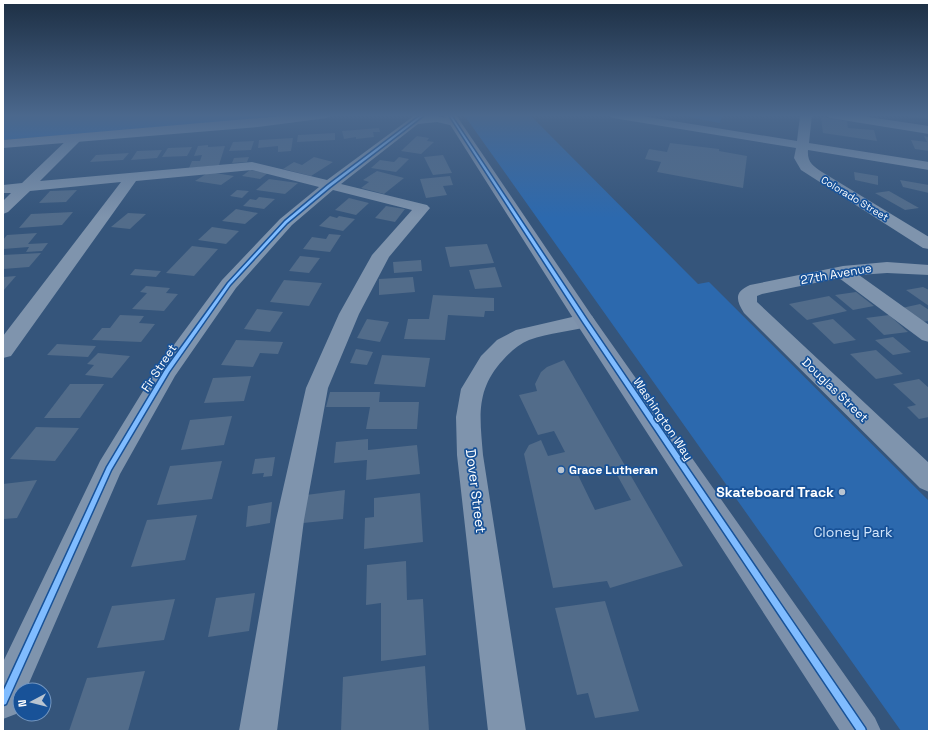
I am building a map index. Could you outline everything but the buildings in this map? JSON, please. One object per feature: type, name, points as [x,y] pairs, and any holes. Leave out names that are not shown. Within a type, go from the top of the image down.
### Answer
[{"type":"main road","name":"Washington Way","points":[[472,149],[584,321],[862,731]]},
{"type":"street","points":[[3,209],[64,149]]},
{"type":"street","name":"Fir Street","points":[[3,701],[109,469],[167,371],[228,284],[286,222],[329,186],[378,149]]},
{"type":"street","name":"Colorado Street","points":[[802,149],[801,158],[806,167],[816,175],[929,244]]},
{"type":"street","points":[[822,149],[929,166]]},
{"type":"street","points":[[899,149],[902,162]]},
{"type":"street","points":[[3,189],[252,166],[422,208],[381,255],[349,314],[317,388],[290,520],[258,731]]},
{"type":"street","points":[[3,352],[132,177]]},
{"type":"street","points":[[905,229],[929,225]]},
{"type":"street","name":"27th Avenue","points":[[747,296],[750,292],[757,288],[878,267],[899,267],[929,270]]},
{"type":"street","points":[[843,272],[929,335]]},
{"type":"street","name":"Douglas Street","points":[[747,296],[747,302],[751,309],[929,480]]},
{"type":"street","name":"Dover Street","points":[[507,731],[470,455],[468,417],[472,389],[489,361],[504,345],[523,335],[584,321]]},
{"type":"green space","name":"Cloney Park","points":[[488,149],[564,149],[698,284],[709,282],[929,501],[929,731],[901,731]]},
{"type":"cycle path","points":[[3,701],[109,469],[167,371],[229,284],[286,222],[329,186],[378,149]]},
{"type":"cycle path","points":[[472,149],[585,321],[862,731]]},
{"type":"place","name":"Grace Lutheran","points":[[561,470]]},
{"type":"place","name":"Skateboard Track","points":[[842,492]]}]
